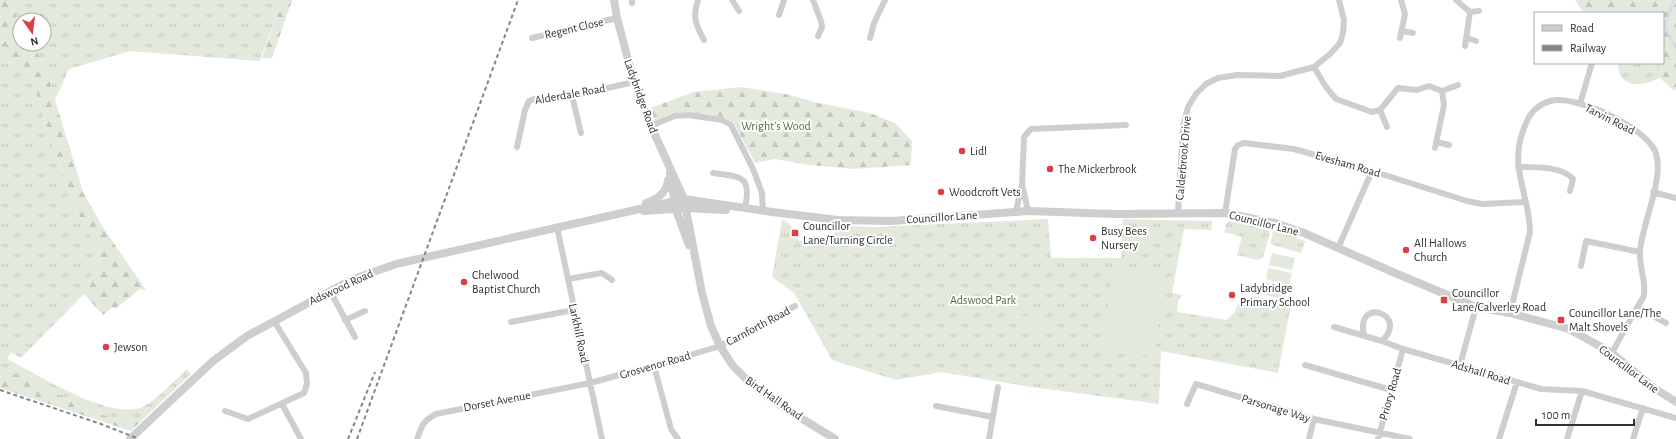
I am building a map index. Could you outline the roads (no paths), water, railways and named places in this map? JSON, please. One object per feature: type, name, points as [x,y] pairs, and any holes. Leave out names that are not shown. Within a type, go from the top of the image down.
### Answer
[{"type":"street","name":"Ladybridge Road","points":[[614,0],[617,18],[634,82],[651,126],[687,208]]},
{"type":"street","points":[[698,0],[695,15],[696,26],[704,40]]},
{"type":"street","points":[[732,0],[740,12]]},
{"type":"street","points":[[778,15],[784,0]]},
{"type":"street","points":[[813,0],[822,27],[818,36]]},
{"type":"street","points":[[870,38],[874,23],[885,0]]},
{"type":"street","points":[[1400,38],[1405,14],[1401,0]]},
{"type":"street","points":[[1456,0],[1470,12]]},
{"type":"street","name":"Calderbrook Drive","points":[[1178,213],[1184,127],[1188,107],[1196,94],[1206,84],[1218,78],[1237,75],[1280,76],[1314,67],[1330,54],[1340,43],[1343,33],[1344,20],[1342,1]]},
{"type":"street","points":[[1470,12],[1479,10]]},
{"type":"street","points":[[1465,46],[1470,12]]},
{"type":"street","name":"Regent Close","points":[[532,38],[617,18]]},
{"type":"street","points":[[1402,31],[1413,33]]},
{"type":"street","points":[[1467,38],[1476,41]]},
{"type":"street","points":[[1580,104],[1592,64]]},
{"type":"street","points":[[1314,67],[1326,88],[1336,99],[1372,112],[1380,110],[1396,85],[1417,90],[1429,86],[1442,91],[1458,85]]},
{"type":"street","name":"Alderdale Road","points":[[517,147],[525,110],[529,102],[537,98],[572,96],[634,82]]},
{"type":"street","points":[[1442,91],[1444,106],[1436,145],[1449,145]]},
{"type":"street","points":[[572,96],[581,134]]},
{"type":"street","name":"Tarvin Road","points":[[1510,313],[1530,232],[1530,221],[1518,167],[1518,149],[1530,114],[1539,106],[1550,101],[1562,100],[1600,110],[1646,138],[1654,150],[1658,166],[1640,252],[1644,295],[1612,353]]},
{"type":"street","points":[[1380,110],[1387,127]]},
{"type":"street","points":[[651,126],[674,116],[688,115],[722,120],[731,125],[754,169],[762,194],[763,211]]},
{"type":"street","points":[[1017,212],[1022,186],[1024,137],[1031,129],[1126,125]]},
{"type":"street","name":"Evesham Road","points":[[1225,213],[1235,149],[1238,144],[1294,149],[1372,170],[1467,201],[1482,204],[1525,202]]},
{"type":"street","name":"Ladybridge Road","points":[[669,166],[676,210]]},
{"type":"street","name":"Adswood Road","points":[[617,213],[652,201],[661,195],[666,189],[668,182],[669,166]]},
{"type":"street","points":[[1518,167],[1546,168],[1569,175],[1573,179],[1570,191]]},
{"type":"street","points":[[1338,248],[1372,170]]},
{"type":"street","points":[[713,173],[739,177],[743,180],[747,187],[745,208]]},
{"type":"street","points":[[1022,186],[1028,210]]},
{"type":"street","points":[[1653,192],[1676,198]]},
{"type":"street","name":"Councillor Lane","points":[[684,199],[763,211],[838,220],[892,221],[1028,210],[1115,214],[1225,213],[1285,226],[1476,307],[1510,313],[1562,326],[1612,353],[1674,398]]},
{"type":"street","name":"Adswood Road","points":[[130,439],[218,356],[247,336],[351,280],[396,264],[684,199]]},
{"type":"street","name":"Councillor Lane","points":[[687,208],[772,212]]},
{"type":"street","name":"Adswood Road","points":[[617,213],[676,210],[687,208]]},
{"type":"street","name":"Bird Hall Road","points":[[687,208],[694,257],[710,326],[720,346],[733,366],[751,384],[783,407],[835,439]]},
{"type":"street","name":"Bird Hall Road","points":[[676,210],[694,257]]},
{"type":"street","name":"Larkhill Road","points":[[557,227],[602,439]]},
{"type":"street","points":[[1581,266],[1586,241],[1640,252]]},
{"type":"street","points":[[568,279],[602,273],[612,280]]},
{"type":"street","points":[[330,291],[355,338]]},
{"type":"street","name":"Carnforth Road","points":[[720,346],[795,306]]},
{"type":"street","points":[[1460,365],[1476,307]]},
{"type":"street","points":[[1637,308],[1666,323]]},
{"type":"street","points":[[511,322],[574,310]]},
{"type":"street","points":[[345,320],[366,311]]},
{"type":"street","points":[[1364,335],[1362,328],[1367,315],[1374,312],[1382,312],[1388,318],[1390,326],[1387,336],[1382,341]]},
{"type":"street","points":[[225,411],[248,419],[304,393],[307,384],[306,373],[274,321]]},
{"type":"street","name":"Adshall Road","points":[[1334,327],[1364,335],[1403,349],[1541,389],[1582,391]]},
{"type":"street","name":"Grosvenor Road","points":[[590,383],[720,346]]},
{"type":"street","name":"Priory Road","points":[[1378,439],[1403,349]]},
{"type":"street","points":[[1305,365],[1391,390]]},
{"type":"street","points":[[654,366],[671,429],[678,439]]},
{"type":"street","points":[[1499,439],[1516,382]]},
{"type":"street","name":"Dorset Avenue","points":[[417,439],[426,419],[436,414],[590,383]]},
{"type":"street","name":"Parsonage Way","points":[[1187,404],[1196,384],[1314,419],[1410,439]]},
{"type":"street","points":[[989,439],[998,387]]},
{"type":"street","points":[[1567,439],[1582,391]]},
{"type":"street","name":"Councillor Lane","points":[[1582,391],[1676,418]]},
{"type":"street","points":[[282,404],[301,439]]},
{"type":"street","points":[[936,406],[993,417]]},
{"type":"street","points":[[1633,439],[1643,408]]},
{"type":"street","points":[[1309,439],[1314,419]]},
{"type":"waterway","points":[[1674,0],[1665,26],[1676,49]]},
{"type":"railway","points":[[357,439],[518,0]]},
{"type":"railway","points":[[348,439],[375,372]]},
{"type":"railway","points":[[0,390],[101,424],[139,439]]},
{"type":"place","name":"Lidl","points":[[962,151]]},
{"type":"place","name":"The Mickerbrook","points":[[1050,169]]},
{"type":"place","name":"Woodcroft Vets","points":[[941,192]]},
{"type":"place","name":"Councillor Lane/Turning Circle","points":[[795,233]]},
{"type":"place","name":"Busy Bees Nursery","points":[[1093,238]]},
{"type":"place","name":"All Hallows Church","points":[[1406,250]]},
{"type":"place","name":"Chelwood Baptist Church","points":[[464,282]]},
{"type":"place","name":"Ladybridge Primary School","points":[[1232,295]]},
{"type":"place","name":"Councillor Lane/Calverley Road","points":[[1444,300]]},
{"type":"place","name":"Councillor Lane/The Malt Shovels","points":[[1561,320]]},
{"type":"place","name":"Jewson","points":[[106,347]]},
{"type":"park label","name":"Wright's Wood","points":[[776,126]]},
{"type":"park label","name":"Adswood Park","points":[[983,300]]}]
